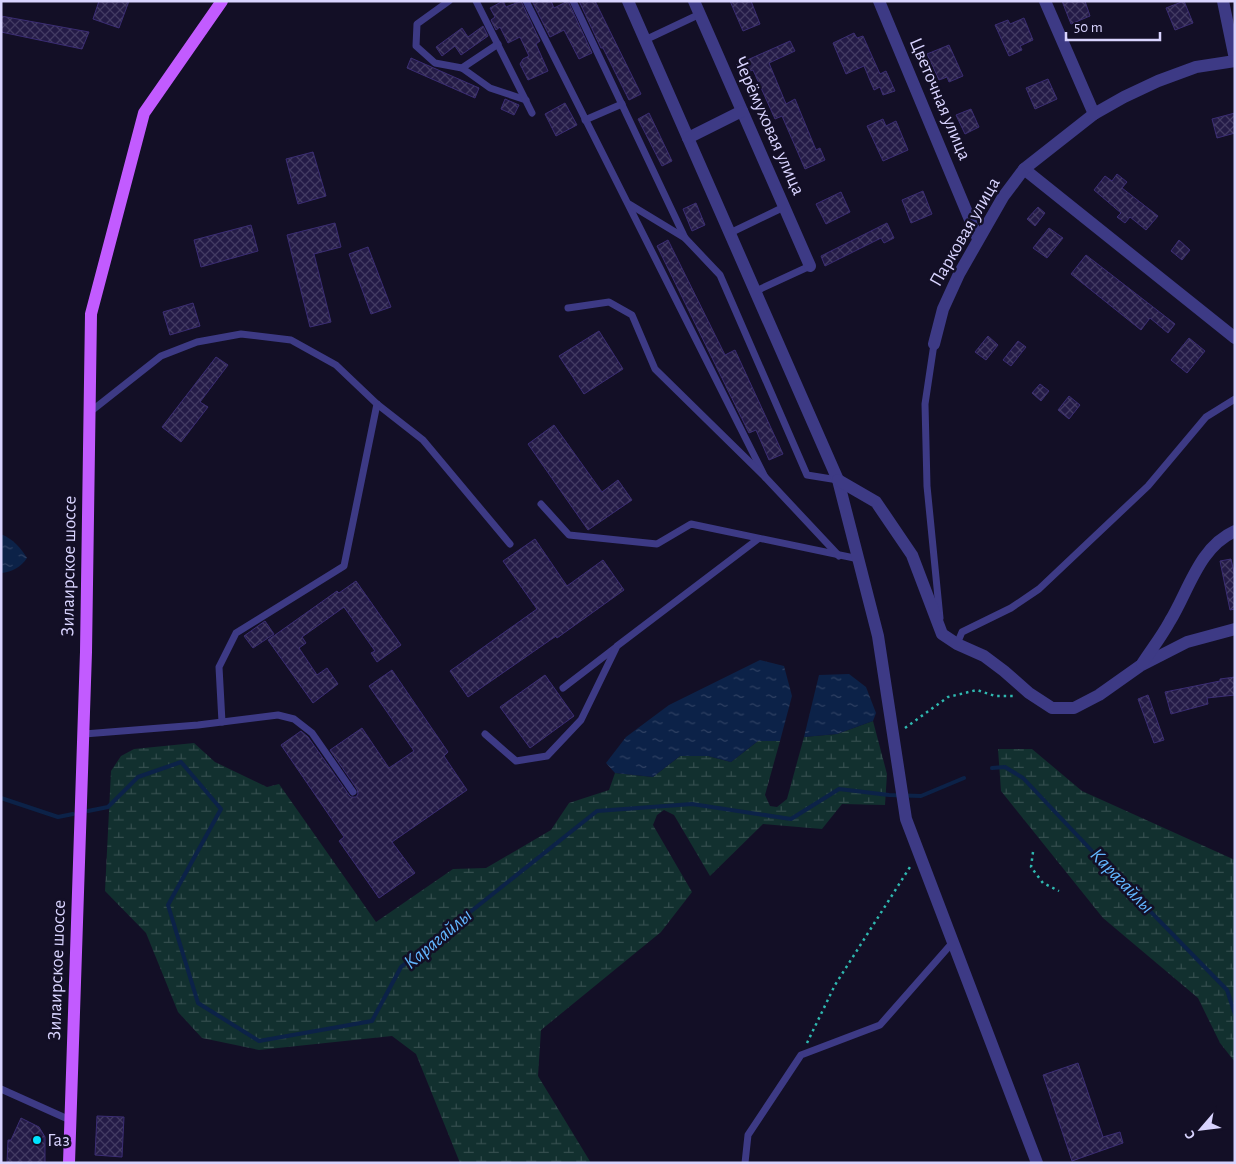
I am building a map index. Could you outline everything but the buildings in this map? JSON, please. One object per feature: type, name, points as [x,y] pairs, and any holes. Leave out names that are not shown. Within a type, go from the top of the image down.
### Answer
[{"type":"main road","name":"Зилаирское шоссе","points":[[69,1163],[84,734],[91,314],[144,114],[222,1]]},
{"type":"street","points":[[628,1],[838,480],[878,636],[906,819],[1037,1163]]},
{"type":"street","name":"Черёмуховая улица","points":[[694,1],[810,266]]},
{"type":"street","name":"Цветочная улица","points":[[879,1],[978,239]]},
{"type":"street","points":[[1046,1],[1094,114]]},
{"type":"street","points":[[1223,1],[1235,60]]},
{"type":"street","name":"Парковая улица","points":[[934,344],[943,308],[959,274],[1003,197],[1024,170],[1094,114],[1124,97],[1196,67],[1235,60]]},
{"type":"street","points":[[688,138],[742,111]]},
{"type":"street","points":[[1024,170],[1235,338]]},
{"type":"street","points":[[838,480],[876,502],[912,555],[942,634],[957,644],[984,656],[1035,697],[1052,708],[1074,708],[1099,695],[1140,666],[1188,642],[1235,629]]},
{"type":"street","points":[[1140,666],[1171,621],[1185,590],[1212,547],[1235,531]]},
{"type":"lane","points":[[448,1],[417,24],[416,46],[435,63],[462,68],[490,88],[526,100]]},
{"type":"lane","points":[[476,1],[532,113]]},
{"type":"lane","points":[[526,1],[765,477]]},
{"type":"lane","points":[[573,1],[685,238]]},
{"type":"lane","points":[[645,40],[700,14]]},
{"type":"lane","points":[[462,68],[498,44]]},
{"type":"lane","points":[[585,120],[622,104]]},
{"type":"lane","points":[[627,203],[685,238],[720,275],[807,475],[838,480]]},
{"type":"lane","points":[[730,233],[784,207]]},
{"type":"lane","points":[[756,291],[810,266]]},
{"type":"lane","points":[[568,308],[609,302],[632,314],[654,369],[765,477],[840,556]]},
{"type":"lane","points":[[90,412],[161,356],[197,342],[241,334],[291,340],[336,365],[377,404],[423,440],[510,544]]},
{"type":"lane","points":[[934,344],[925,404],[927,486],[942,634]]},
{"type":"lane","points":[[957,644],[962,632],[1011,608],[1040,589],[1148,486],[1206,417],[1235,398]]},
{"type":"lane","points":[[222,722],[219,667],[236,633],[344,566],[377,404]]},
{"type":"lane","points":[[541,504],[569,535],[658,544],[691,524],[859,559]]},
{"type":"lane","points":[[564,688],[758,539]]},
{"type":"lane","points":[[485,734],[516,761],[547,756],[581,720],[617,646]]},
{"type":"lane","points":[[84,734],[222,722],[278,715],[294,719],[312,733],[353,792]]},
{"type":"lane","points":[[744,1163],[748,1135],[801,1055],[880,1025],[953,942]]},
{"type":"lane","points":[[1,1089],[70,1120]]},
{"type":"path","points":[[894,736],[948,698],[976,690],[996,696],[1035,697]]},
{"type":"path","points":[[1033,852],[1031,866],[1043,883],[1059,891]]},
{"type":"path","points":[[801,1055],[835,985],[919,853]]},
{"type":"green space","points":[[873,721],[887,774],[885,805],[842,804],[822,829],[763,824],[710,876],[674,815],[664,810],[657,815],[653,825],[692,892],[661,932],[541,1030],[538,1076],[591,1163],[460,1163],[416,1054],[392,1036],[259,1050],[202,1038],[178,1012],[146,933],[105,891],[111,771],[121,756],[134,749],[194,743],[215,762],[267,787],[279,784],[376,922],[453,869],[486,868],[551,830],[569,803],[609,790],[615,773],[653,777],[680,756],[708,756],[731,762],[758,741],[780,741],[765,795],[770,806],[777,807],[787,799],[804,737],[837,734]]},
{"type":"green space","points":[[998,749],[1032,749],[1082,791],[1235,860],[1235,1062],[1220,1043],[1198,998],[1103,918],[1001,791]]},
{"type":"water","points":[[1,534],[16,544],[27,558],[16,569],[1,573]]},
{"type":"water","points":[[760,660],[784,666],[792,696],[780,741],[758,741],[731,762],[708,756],[680,756],[653,777],[615,773],[606,763],[626,737],[669,705]]},
{"type":"water","points":[[849,674],[866,687],[876,713],[873,721],[837,734],[804,737],[819,675]]},
{"type":"waterway","name":"Карагайлы","points":[[88,811],[108,807],[138,777],[181,762],[221,809],[168,905],[198,1003],[259,1041],[372,1021],[401,967],[597,811],[692,804],[791,819],[839,789],[889,795],[921,796],[964,778]]},
{"type":"waterway","name":"Карагайлы","points":[[992,768],[1005,767],[1023,778],[1227,990],[1235,1014]]},
{"type":"waterway","name":"Карагайлы","points":[[1,798],[58,817],[73,814]]},
{"type":"place","name":"Газ","points":[[37,1140]]}]
